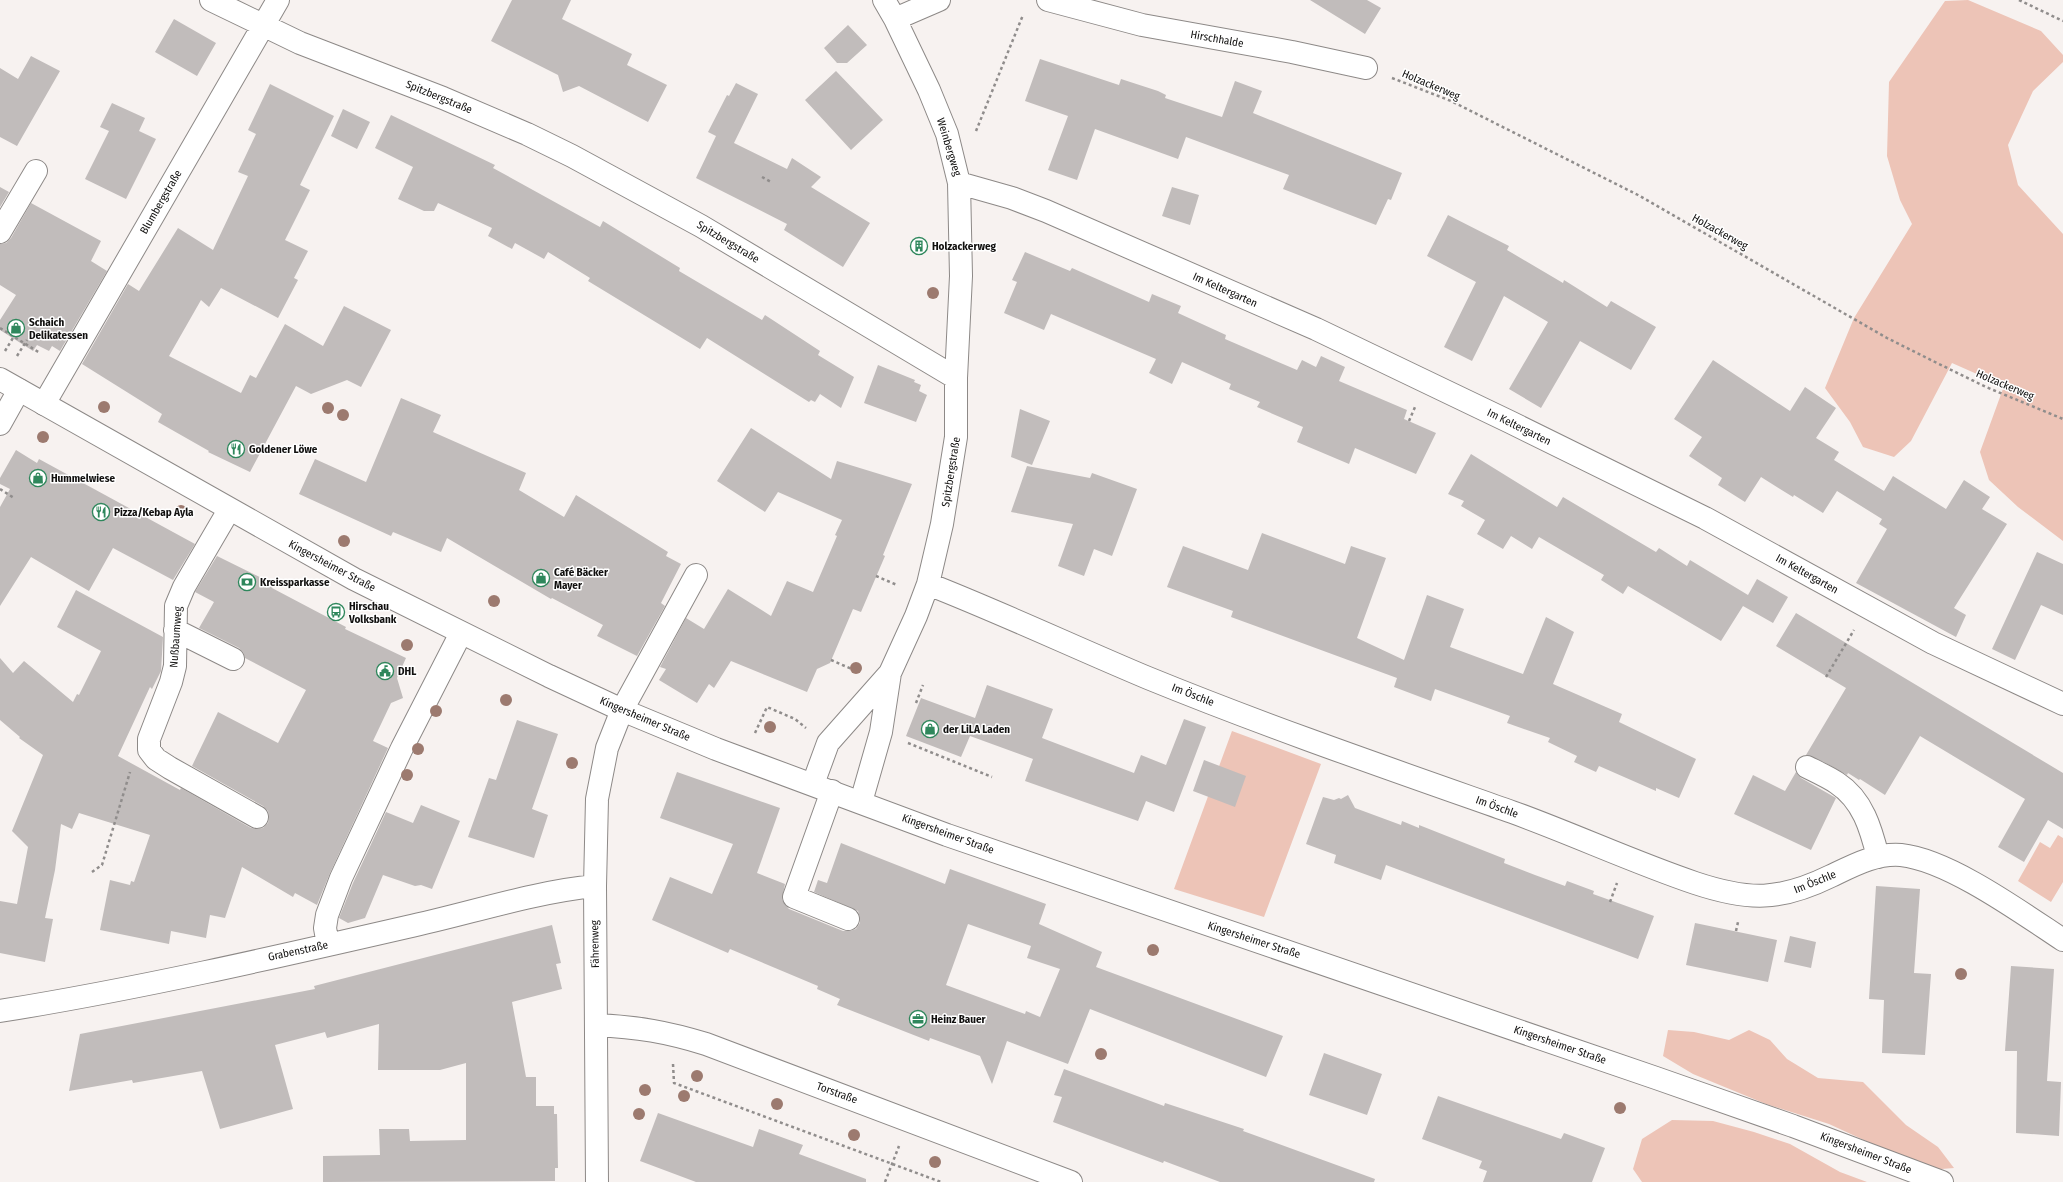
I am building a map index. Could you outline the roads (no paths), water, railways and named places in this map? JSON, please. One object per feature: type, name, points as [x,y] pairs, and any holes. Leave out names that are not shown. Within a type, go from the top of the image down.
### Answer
[{"type":"street","name":"Spitzbergstraße","points":[[211,0],[263,26],[336,58],[443,98],[527,134],[572,156],[701,226],[956,378],[958,415],[952,468],[942,524],[928,584],[916,616],[890,673],[881,732],[861,802]]},
{"type":"street","name":"Blumbergstraße","points":[[44,404],[278,0]]},
{"type":"street","name":"Weinbergweg","points":[[884,0],[895,19],[929,90],[947,134],[957,173],[961,276],[956,378]]},
{"type":"street","points":[[895,19],[939,0]]},
{"type":"street","name":"Hirschhalde","points":[[1048,0],[1071,2],[1142,25],[1306,54],[1366,68]]},
{"type":"street","points":[[0,232],[36,171]]},
{"type":"street","name":"Im Keltergarten","points":[[957,173],[1308,326],[1393,366],[1706,518],[1933,643],[2063,704]]},
{"type":"street","name":"Kingersheimer Straße","points":[[0,379],[146,460],[229,510],[354,579],[461,633],[622,710],[716,749],[947,835],[1786,1124],[1942,1182]]},
{"type":"street","points":[[0,424],[19,390]]},
{"type":"street","name":"Nußbaumweg","points":[[229,510],[184,588],[176,606],[175,630],[177,644],[175,666],[171,682],[152,728],[149,750],[156,759],[170,768],[256,817]]},
{"type":"street","name":"Fährenweg","points":[[597,1182],[595,886],[597,799],[607,748],[622,710],[696,575]]},
{"type":"street","name":"Im Öschle","points":[[928,584],[1195,696],[1334,749],[1513,812],[1696,883],[1744,895],[1782,895],[1805,888],[1852,866],[1878,857],[1900,855],[1920,859],[1939,866],[1992,895],[2063,940]]},
{"type":"street","points":[[175,630],[233,659]]},
{"type":"street","points":[[328,945],[325,928],[327,916],[341,878],[402,748],[461,633]]},
{"type":"street","name":"Spitzbergstraße","points":[[848,919],[794,897],[822,788],[828,743],[890,673]]},
{"type":"street","points":[[1808,767],[1838,784],[1858,803],[1870,825],[1878,857]]},
{"type":"street","name":"Grabenstraße","points":[[0,1011],[62,1001],[328,945],[464,915],[556,891],[595,886]]},
{"type":"street","name":"Torstraße","points":[[596,1025],[634,1027],[670,1034],[706,1044],[1071,1182]]},
{"type":"place","name":"Holzackerweg","points":[[919,246]]},
{"type":"place","name":"Schaich Delikatessen","points":[[16,328]]},
{"type":"place","name":"Goldener Löwe","points":[[236,449]]},
{"type":"place","name":"Hummelwiese","points":[[38,478]]},
{"type":"place","name":"Pizza/Kebap Ayla","points":[[101,512]]},
{"type":"place","name":"Café Bäcker Mayer","points":[[541,578]]},
{"type":"place","name":"Kreissparkasse","points":[[247,582]]},
{"type":"place","name":"Hirschau Volksbank","points":[[336,612]]},
{"type":"place","name":"DHL","points":[[385,671]]},
{"type":"place","name":"der LiLA Laden","points":[[930,729]]},
{"type":"place","name":"Heinz Bauer","points":[[918,1019]]}]
